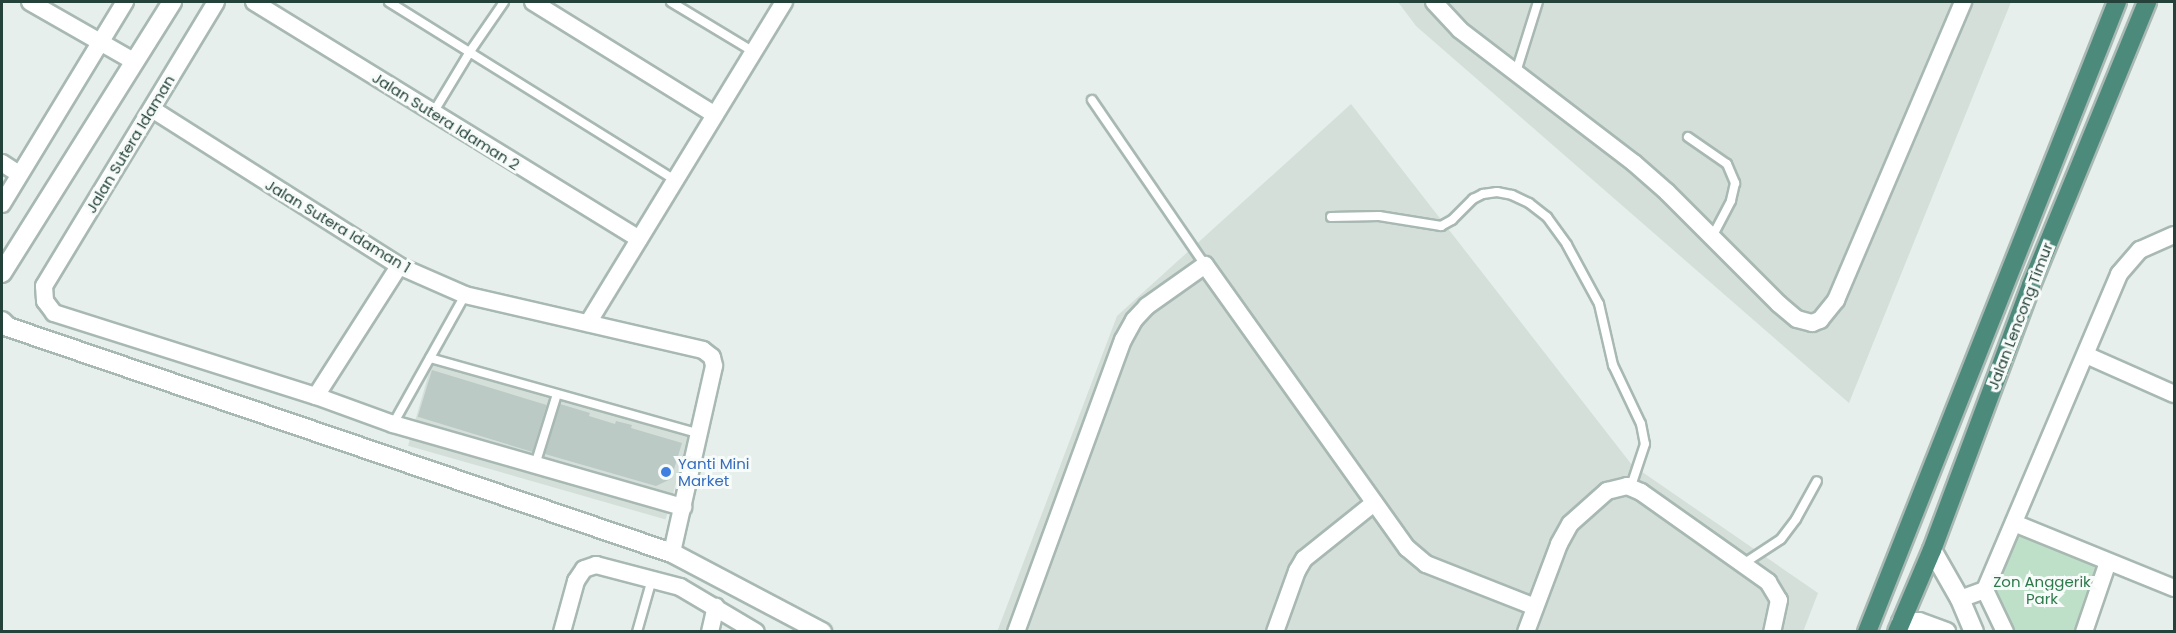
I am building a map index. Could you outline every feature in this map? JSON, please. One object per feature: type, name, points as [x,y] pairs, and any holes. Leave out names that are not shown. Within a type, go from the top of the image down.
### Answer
[{"type":"highway","name":"Jalan Lencong Timur","points":[[1867,632],[2117,2]]},
{"type":"highway","name":"Jalan Lencong Timur","points":[[1899,627],[1932,550],[2031,285],[2147,2]]},
{"type":"street","points":[[30,2],[135,62]]},
{"type":"street","points":[[2,204],[125,2]]},
{"type":"street","points":[[2,273],[171,2]]},
{"type":"street","name":"Jalan Sutera Idaman","points":[[216,2],[44,286],[45,301],[54,313],[316,396]]},
{"type":"street","name":"Jalan Sutera Idaman 2","points":[[254,2],[639,239]]},
{"type":"street","points":[[533,2],[715,115]]},
{"type":"street","points":[[588,323],[784,2]]},
{"type":"street","points":[[1434,2],[1461,30],[1634,163],[1797,319],[1812,323],[1820,320],[1836,300],[1963,2]]},
{"type":"street","name":"Jalan Sutera Idaman 1","points":[[152,109],[399,266],[465,295],[703,350],[712,357],[714,366],[700,434]]},
{"type":"street","points":[[2,163],[20,174]]},
{"type":"street","points":[[1960,599],[1985,590],[2086,355],[2118,274],[2140,250],[2175,235]]},
{"type":"street","points":[[1016,632],[1123,340],[1134,320],[1147,306],[1205,265],[1407,548],[1426,564],[1535,608]]},
{"type":"street","points":[[399,266],[316,396],[393,424],[683,507]]},
{"type":"street","points":[[2,321],[8,327],[30,335],[672,553],[822,632]]},
{"type":"street","points":[[2086,355],[2175,394]]},
{"type":"street","points":[[672,553],[700,434]]},
{"type":"street","points":[[1526,632],[1570,524],[1607,491],[1631,486],[1768,582],[1775,590],[1779,600],[1772,632]]},
{"type":"street","points":[[1275,632],[1297,571],[1304,559],[1374,502]]},
{"type":"street","points":[[2014,523],[2175,588]]},
{"type":"street","points":[[1932,550],[1960,599],[1974,632]]},
{"type":"street","points":[[2084,632],[2108,562]]},
{"type":"street","points":[[562,632],[576,581],[584,569],[596,565],[681,587],[756,632]]},
{"type":"street","points":[[1985,590],[2005,632]]},
{"type":"street","points":[[710,632],[716,607]]},
{"type":"street","points":[[1899,627],[1919,622],[1946,632]]},
{"type":"lane","points":[[389,2],[471,50],[675,180]]},
{"type":"lane","points":[[434,113],[471,50],[504,2]]},
{"type":"lane","points":[[671,2],[754,52]]},
{"type":"lane","points":[[1516,72],[1538,2]]},
{"type":"lane","points":[[1092,99],[1205,265]]},
{"type":"lane","points":[[1688,137],[1727,164],[1734,183],[1731,201],[1712,237]]},
{"type":"lane","points":[[1331,217],[1379,216],[1441,226],[1452,220],[1473,199],[1483,194],[1497,192],[1512,195],[1529,203],[1547,217],[1567,245],[1599,304],[1612,365],[1641,424],[1645,444],[1631,486]]},
{"type":"lane","points":[[393,424],[465,295]]},
{"type":"lane","points":[[430,358],[700,434]]},
{"type":"lane","points":[[535,465],[557,394]]},
{"type":"lane","points":[[1743,564],[1781,539],[1796,519],[1817,481]]},
{"type":"lane","points":[[637,632],[652,579]]},
{"type":"shaded area","points":[[1398,2],[2011,2],[1849,403],[1416,26]]},
{"type":"shaded area","points":[[1351,104],[1632,465],[1818,593],[1803,632],[997,632],[1117,316]]},
{"type":"shaded area","points":[[432,362],[690,436],[666,520],[408,446]]},
{"type":"green space","name":"Zon Anggerik Park","points":[[2017,532],[2099,567],[2077,631],[2009,631],[1992,598]]},
{"type":"building","points":[[432,370],[547,405],[532,452],[418,417]]},
{"type":"building","points":[[560,404],[590,413],[589,416],[615,424],[616,421],[632,425],[631,428],[682,443],[671,479],[656,486],[545,454]]},
{"type":"place","name":"Yanti Mini Market","points":[[666,472]]}]
